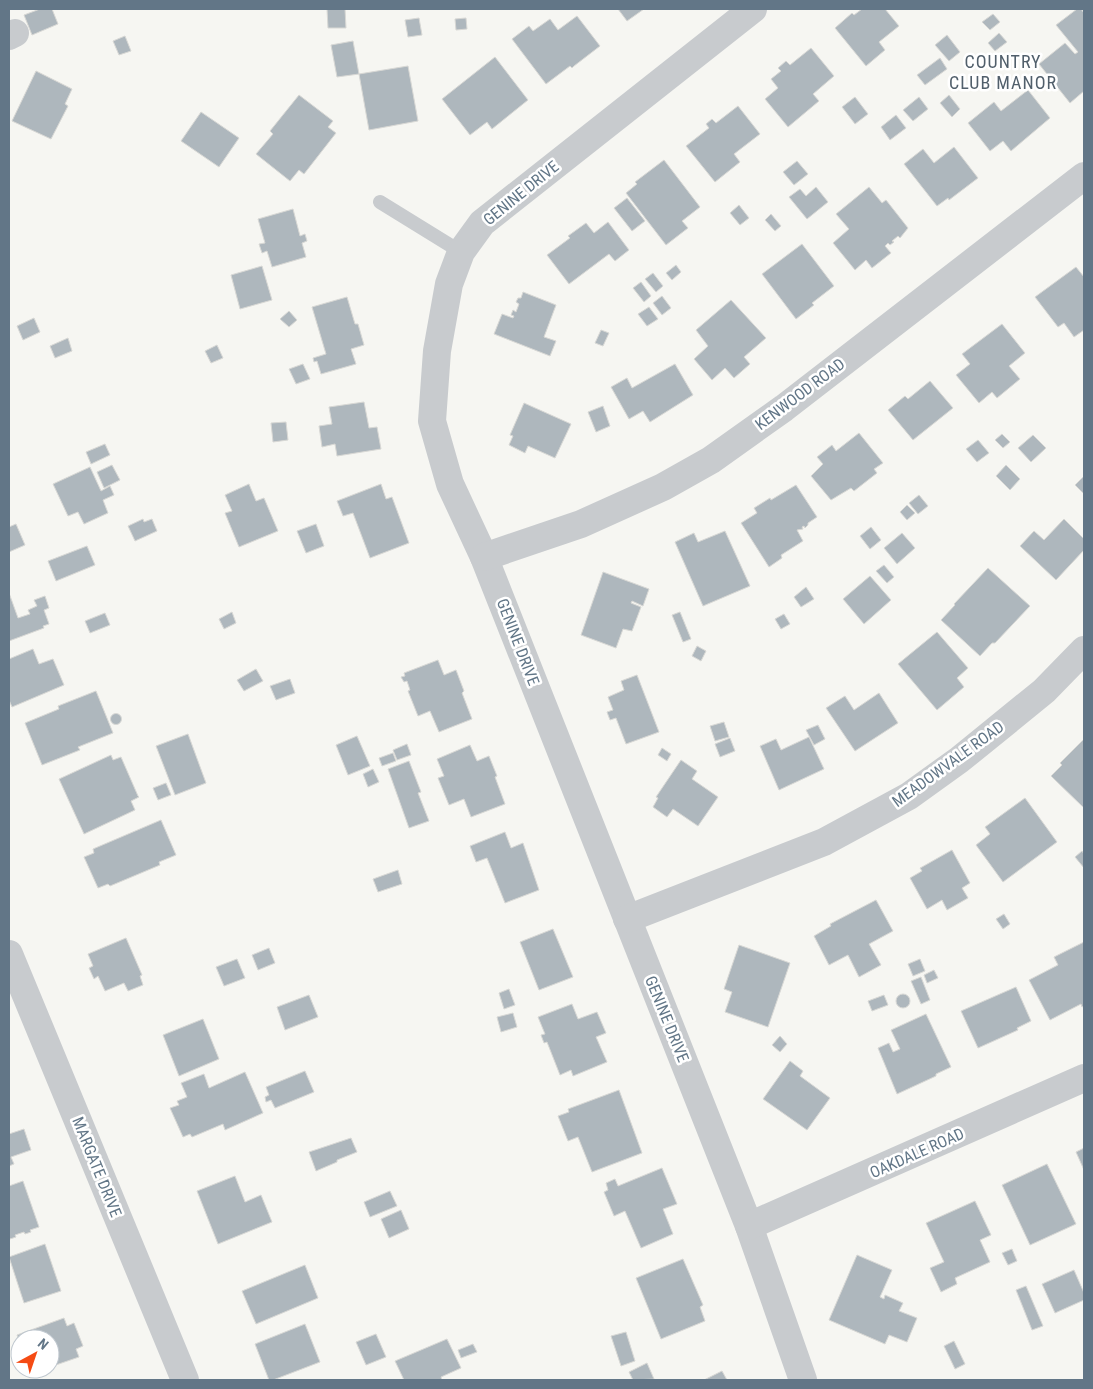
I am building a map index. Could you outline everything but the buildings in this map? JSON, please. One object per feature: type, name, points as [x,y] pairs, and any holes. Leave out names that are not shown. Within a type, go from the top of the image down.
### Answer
[{"type":"street","name":"GENINE DRIVE","points":[[753,9],[482,223],[461,252],[449,284],[439,341],[432,421],[450,484],[484,557],[748,1226],[803,1380]]},
{"type":"street","name":"KENWOOD ROAD","points":[[484,557],[581,524],[663,487],[711,460],[784,408],[1084,176]]},
{"type":"street","name":"MEADOWVALE ROAD","points":[[627,919],[824,842],[909,796],[959,760],[1044,691],[1084,650]]},
{"type":"street","name":"MARGATE DRIVE","points":[[9,954],[185,1380]]},
{"type":"street","name":"OAKDALE ROAD","points":[[748,1226],[1084,1078]]},
{"type":"lane","points":[[380,202],[461,252]]},
{"type":"district","name":"COUNTRY CLUB MANOR","points":[[1003,71]]}]
